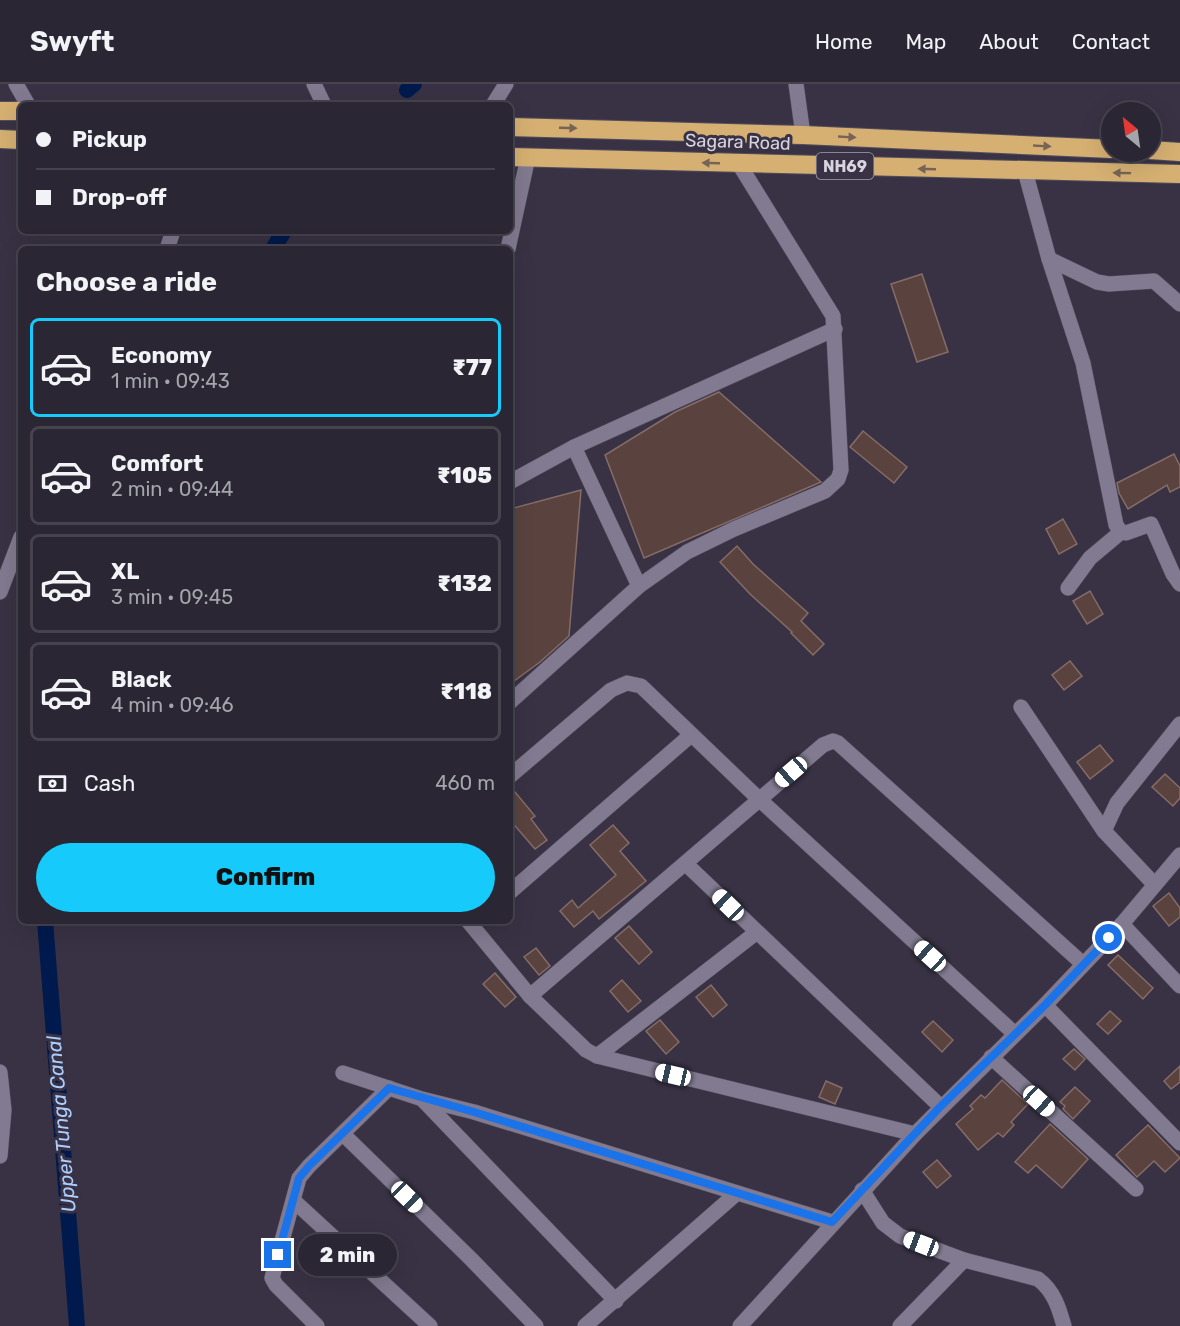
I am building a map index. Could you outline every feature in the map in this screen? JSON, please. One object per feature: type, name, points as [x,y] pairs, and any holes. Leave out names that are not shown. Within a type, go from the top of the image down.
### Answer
[{"type":"highway","points":[[0,111],[18,111]]},
{"type":"highway","name":"Sagara Road","points":[[513,127],[803,135],[1101,148]]},
{"type":"highway","points":[[0,139],[18,140]]},
{"type":"highway","points":[[1161,151],[1180,152]]},
{"type":"highway","name":"Sagara Road","points":[[519,157],[1180,174]]},
{"type":"street","points":[[16,84],[26,102]]},
{"type":"street","points":[[314,84],[323,102]]},
{"type":"street","points":[[495,102],[506,84]]},
{"type":"street","points":[[796,84],[803,135]]},
{"type":"street","points":[[513,207],[519,157]]},
{"type":"street","points":[[513,699],[639,586],[679,558],[702,544],[825,491],[838,479],[841,471],[835,330],[831,310],[739,164]]},
{"type":"street","points":[[1025,171],[1049,259],[1083,363],[1116,525],[1121,532]]},
{"type":"street","points":[[1049,259],[1097,282],[1109,284],[1154,281],[1180,304]]},
{"type":"street","points":[[513,480],[574,447],[835,330]]},
{"type":"street","points":[[574,447],[639,586]]},
{"type":"street","points":[[1068,588],[1090,558],[1121,532],[1130,532],[1149,523],[1180,584]]},
{"type":"street","points":[[0,592],[18,545]]},
{"type":"street","points":[[513,773],[611,690],[627,683],[641,686],[760,800],[1016,1034]]},
{"type":"street","points":[[1021,707],[1104,831],[1154,884]]},
{"type":"street","points":[[1104,831],[1117,803],[1180,724]]},
{"type":"street","points":[[513,889],[691,735]]},
{"type":"street","points":[[530,996],[823,745],[833,741],[838,742],[1083,964]]},
{"type":"street","points":[[741,1326],[832,1222],[940,1107],[1045,1005],[1122,924],[1180,855]]},
{"type":"street","points":[[686,864],[940,1107]]},
{"type":"street","points":[[473,924],[530,996],[586,1050],[597,1056],[915,1134]]},
{"type":"street","points":[[1122,924],[1180,986]]},
{"type":"street","points":[[597,1056],[756,932]]},
{"type":"street","points":[[1045,1005],[1180,1143]]},
{"type":"street","points":[[991,1058],[1136,1189]]},
{"type":"street","points":[[0,1072],[4,1110],[0,1156]]},
{"type":"street","points":[[343,1073],[422,1099],[474,1112],[832,1222]]},
{"type":"street","points":[[317,1326],[276,1285],[272,1278],[299,1178],[389,1088]]},
{"type":"street","points":[[422,1099],[616,1301]]},
{"type":"street","points":[[342,1134],[536,1326]]},
{"type":"street","points":[[862,1190],[883,1223],[893,1232],[964,1260],[1038,1279],[1056,1300],[1064,1326]]},
{"type":"street","points":[[585,1326],[737,1193]]},
{"type":"street","points":[[294,1201],[430,1326]]},
{"type":"street","points":[[900,1326],[964,1260]]},
{"type":"building","points":[[922,274],[948,352],[917,362],[891,284]]},
{"type":"building","points":[[719,392],[821,482],[644,558],[605,455],[675,412]]},
{"type":"building","points":[[863,431],[907,467],[894,483],[850,447]]},
{"type":"building","points":[[1174,454],[1180,466],[1180,487],[1170,492],[1167,485],[1128,509],[1119,493],[1117,483]]},
{"type":"building","points":[[581,490],[569,636],[513,682],[513,508]]},
{"type":"building","points":[[1063,519],[1077,544],[1059,554],[1046,529]]},
{"type":"building","points":[[737,546],[753,564],[808,613],[801,621],[824,644],[813,655],[720,562]]},
{"type":"building","points":[[1090,591],[1103,614],[1087,624],[1073,601]]},
{"type":"building","points":[[1070,661],[1082,676],[1064,690],[1052,675]]},
{"type":"building","points":[[1100,745],[1113,761],[1090,779],[1077,762]]},
{"type":"building","points":[[1165,774],[1180,788],[1180,798],[1173,806],[1152,787]]},
{"type":"building","points":[[513,790],[535,816],[531,819],[547,840],[535,849],[513,823]]},
{"type":"building","points":[[613,825],[629,843],[620,851],[646,881],[599,919],[593,911],[574,927],[560,911],[572,900],[578,908],[616,875],[590,845]]},
{"type":"building","points":[[1169,893],[1180,908],[1180,917],[1169,926],[1153,906]]},
{"type":"building","points":[[629,926],[652,952],[639,964],[615,938]]},
{"type":"building","points":[[536,948],[550,966],[539,975],[524,957]]},
{"type":"building","points":[[1118,955],[1153,988],[1143,999],[1108,965]]},
{"type":"building","points":[[495,973],[516,997],[505,1007],[483,984]]},
{"type":"building","points":[[622,980],[641,1001],[628,1012],[610,991]]},
{"type":"building","points":[[711,985],[727,1005],[713,1017],[696,997]]},
{"type":"building","points":[[1110,1011],[1121,1021],[1108,1034],[1097,1024]]},
{"type":"building","points":[[660,1020],[679,1042],[666,1054],[646,1031]]},
{"type":"building","points":[[933,1021],[953,1040],[942,1052],[922,1032]]},
{"type":"building","points":[[1074,1049],[1085,1059],[1075,1070],[1063,1059]]},
{"type":"building","points":[[1180,1066],[1180,1082],[1171,1089],[1164,1081]]},
{"type":"building","points":[[1002,1080],[1028,1104],[1011,1122],[1014,1125],[1003,1137],[998,1133],[978,1150],[956,1124],[973,1109],[970,1106],[981,1095],[985,1098]]},
{"type":"building","points":[[826,1081],[842,1088],[835,1104],[819,1097]]},
{"type":"building","points":[[1075,1087],[1090,1101],[1073,1119],[1063,1109],[1065,1106],[1060,1102]]},
{"type":"building","points":[[1050,1124],[1088,1159],[1062,1188],[1036,1165],[1028,1173],[1015,1162]]},
{"type":"building","points":[[1148,1125],[1180,1158],[1165,1172],[1154,1161],[1137,1177],[1116,1155]]},
{"type":"building","points":[[937,1160],[951,1176],[937,1188],[923,1172]]},
{"type":"waterway","name":"Upper Tunga Canal","points":[[407,90],[414,84]]},
{"type":"waterway","name":"Upper Tunga Canal","points":[[275,246],[282,234]]},
{"type":"waterway","name":"Upper Tunga Canal","points":[[45,924],[77,1326]]},
{"type":"route","points":[[278,1255],[299,1178],[389,1088],[832,1222],[940,1107],[1045,1005],[1109,938]]}]
